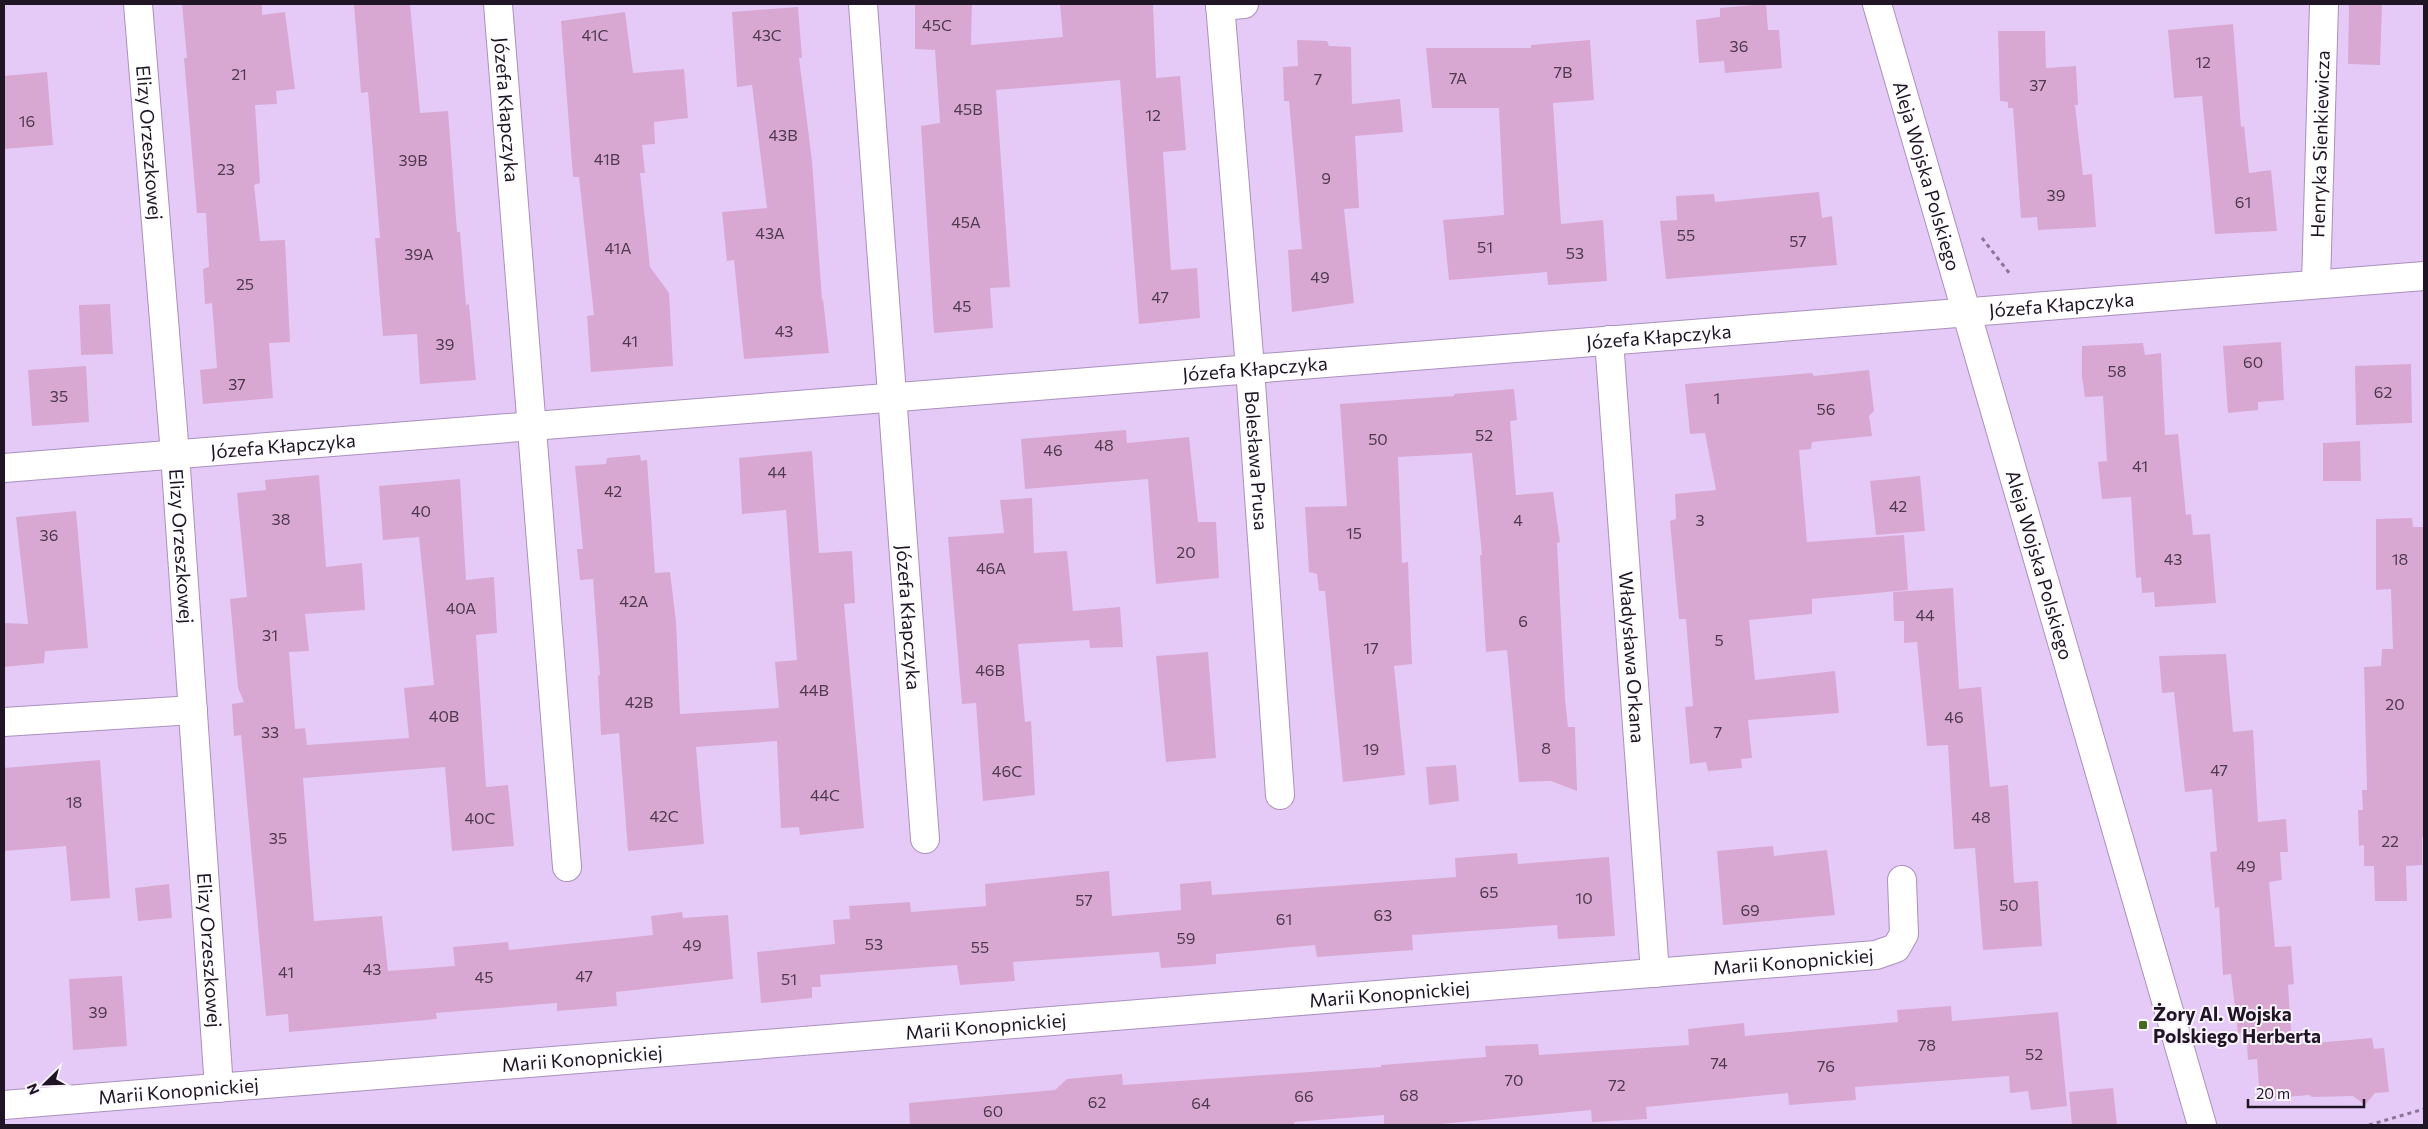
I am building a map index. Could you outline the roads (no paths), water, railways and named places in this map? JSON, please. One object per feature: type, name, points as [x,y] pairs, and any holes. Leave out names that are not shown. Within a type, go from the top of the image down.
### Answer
[{"type":"street","name":"Elizy Orzeszkowej","points":[[138,4],[175,454],[219,1088]]},
{"type":"street","name":"Józefa Kłapczyka","points":[[498,4],[567,867]]},
{"type":"street","name":"Józefa Kłapczyka","points":[[863,4],[925,839]]},
{"type":"street","name":"Bolesława Prusa","points":[[1228,4],[1250,368],[1280,795]]},
{"type":"street","name":"Aleja Wojska Polskiego","points":[[1878,4],[2202,1125]]},
{"type":"street","name":"Henryka Sienkiewicza","points":[[2316,284],[2324,4]]},
{"type":"street","name":"Józefa Kłapczyka","points":[[4,468],[892,396],[2424,276]]},
{"type":"street","name":"Władysława Orkana","points":[[1609,340],[1655,973]]},
{"type":"street","points":[[4,722],[193,710]]},
{"type":"street","name":"Marii Konopnickiej","points":[[4,1105],[1876,956],[1896,948],[1904,934],[1902,880]]},
{"type":"place","name":"Żory Al. Wojska Polskiego Herberta","points":[[2143,1025]]}]
